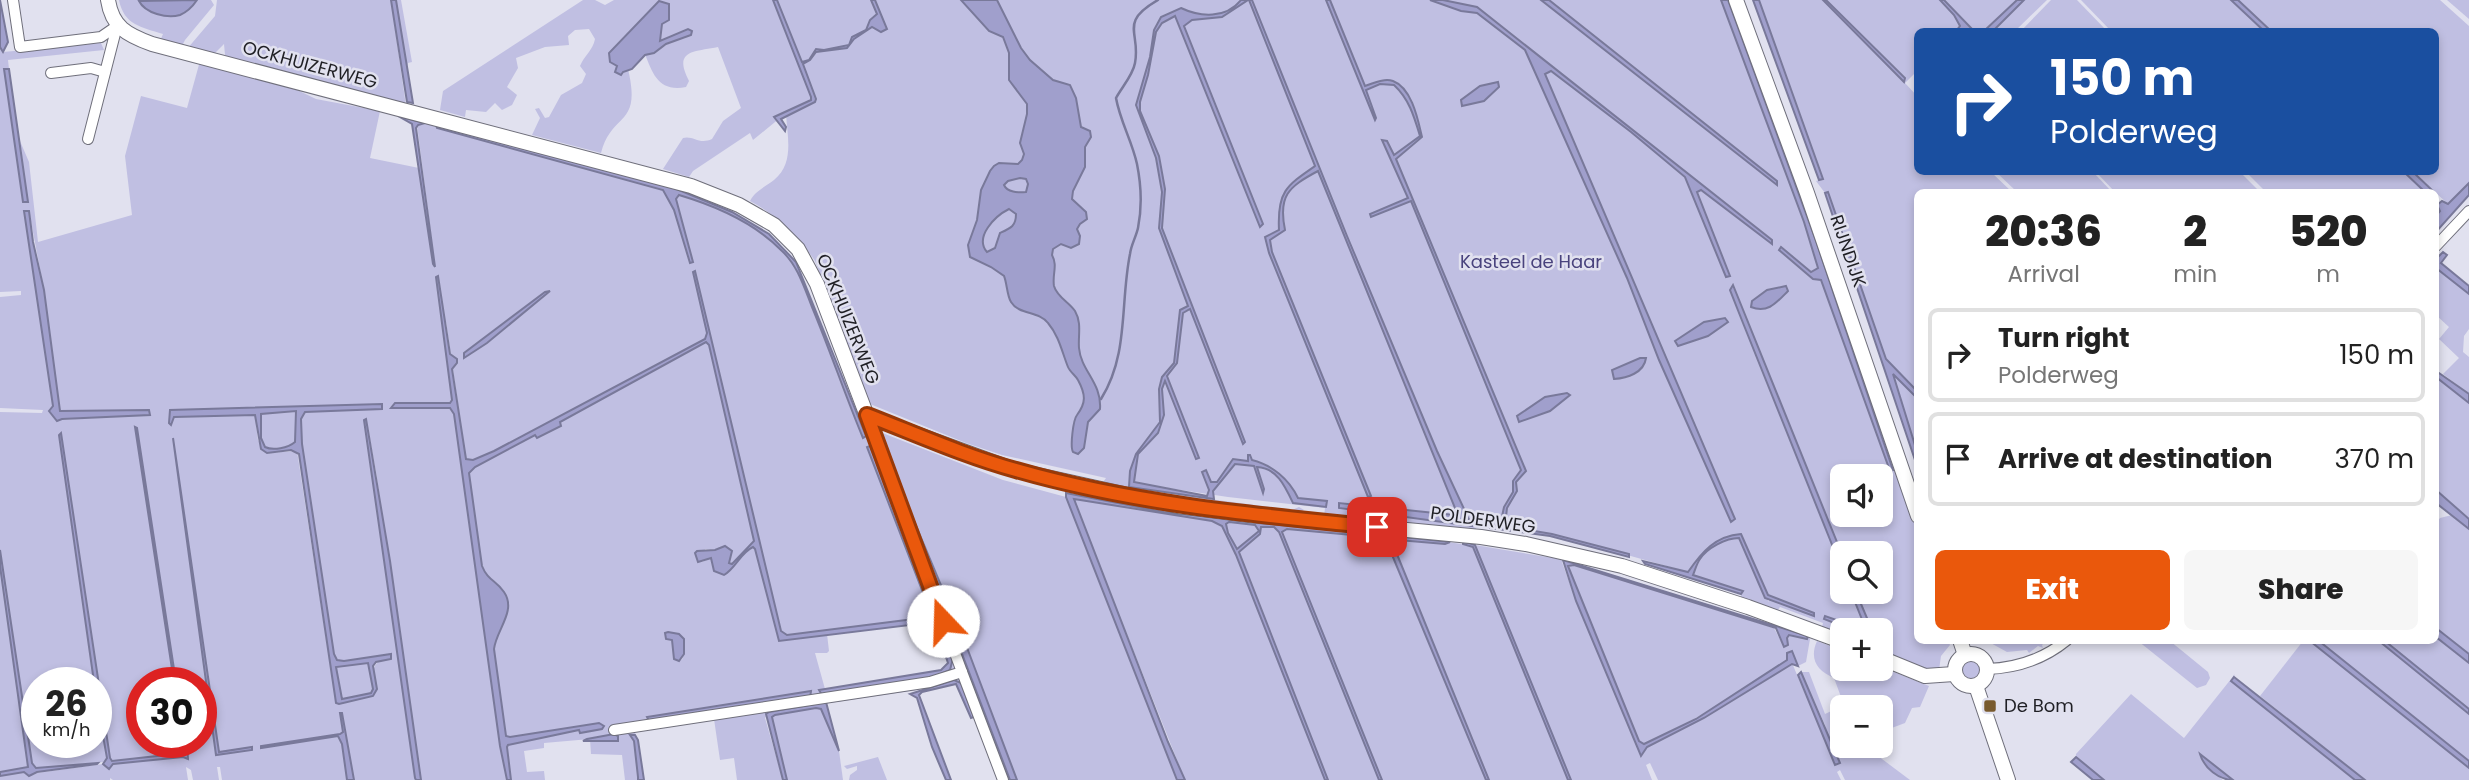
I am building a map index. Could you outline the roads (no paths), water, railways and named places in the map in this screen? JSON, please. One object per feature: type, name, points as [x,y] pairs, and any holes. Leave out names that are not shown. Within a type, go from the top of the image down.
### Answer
[{"type":"street","points":[[13,0],[20,47],[101,37],[117,26]]},
{"type":"street","points":[[88,139],[117,26],[108,0]]},
{"type":"street","name":"RIJNDIJK","points":[[1736,0],[1807,193],[1914,504]]},
{"type":"street","name":"OCKHUIZERWEG","points":[[117,26],[131,37],[152,44],[691,186],[739,205],[774,225],[798,248],[817,284],[1003,780]]},
{"type":"street","points":[[51,73],[91,68],[105,72]]},
{"type":"street","points":[[2439,243],[2469,211]]},
{"type":"street","name":"POLDERWEG","points":[[867,415],[1015,470],[1178,506],[1480,537],[1562,552],[1622,566],[1830,637]]},
{"type":"street","points":[[1961,644],[1965,655]]},
{"type":"street","points":[[1987,668],[2001,668],[2036,660],[2062,644]]},
{"type":"street","points":[[1965,655],[1980,657],[1987,668],[1987,675],[1976,686],[1966,686],[1958,681],[1954,674],[1955,666],[1965,655]]},
{"type":"street","points":[[1893,663],[1925,676],[1954,674]]},
{"type":"street","points":[[614,730],[930,682],[962,672]]},
{"type":"street","points":[[1976,686],[2008,780]]},
{"type":"waterway","points":[[1101,399],[1110,382],[1120,347],[1127,272],[1140,212],[1137,164],[1116,98],[1134,67],[1135,22],[1138,15],[1158,0]]},
{"type":"place","name":"De Bom","points":[[1990,706]]},
{"type":"park label","name":"Kasteel de Haar","points":[[1531,262]]}]
